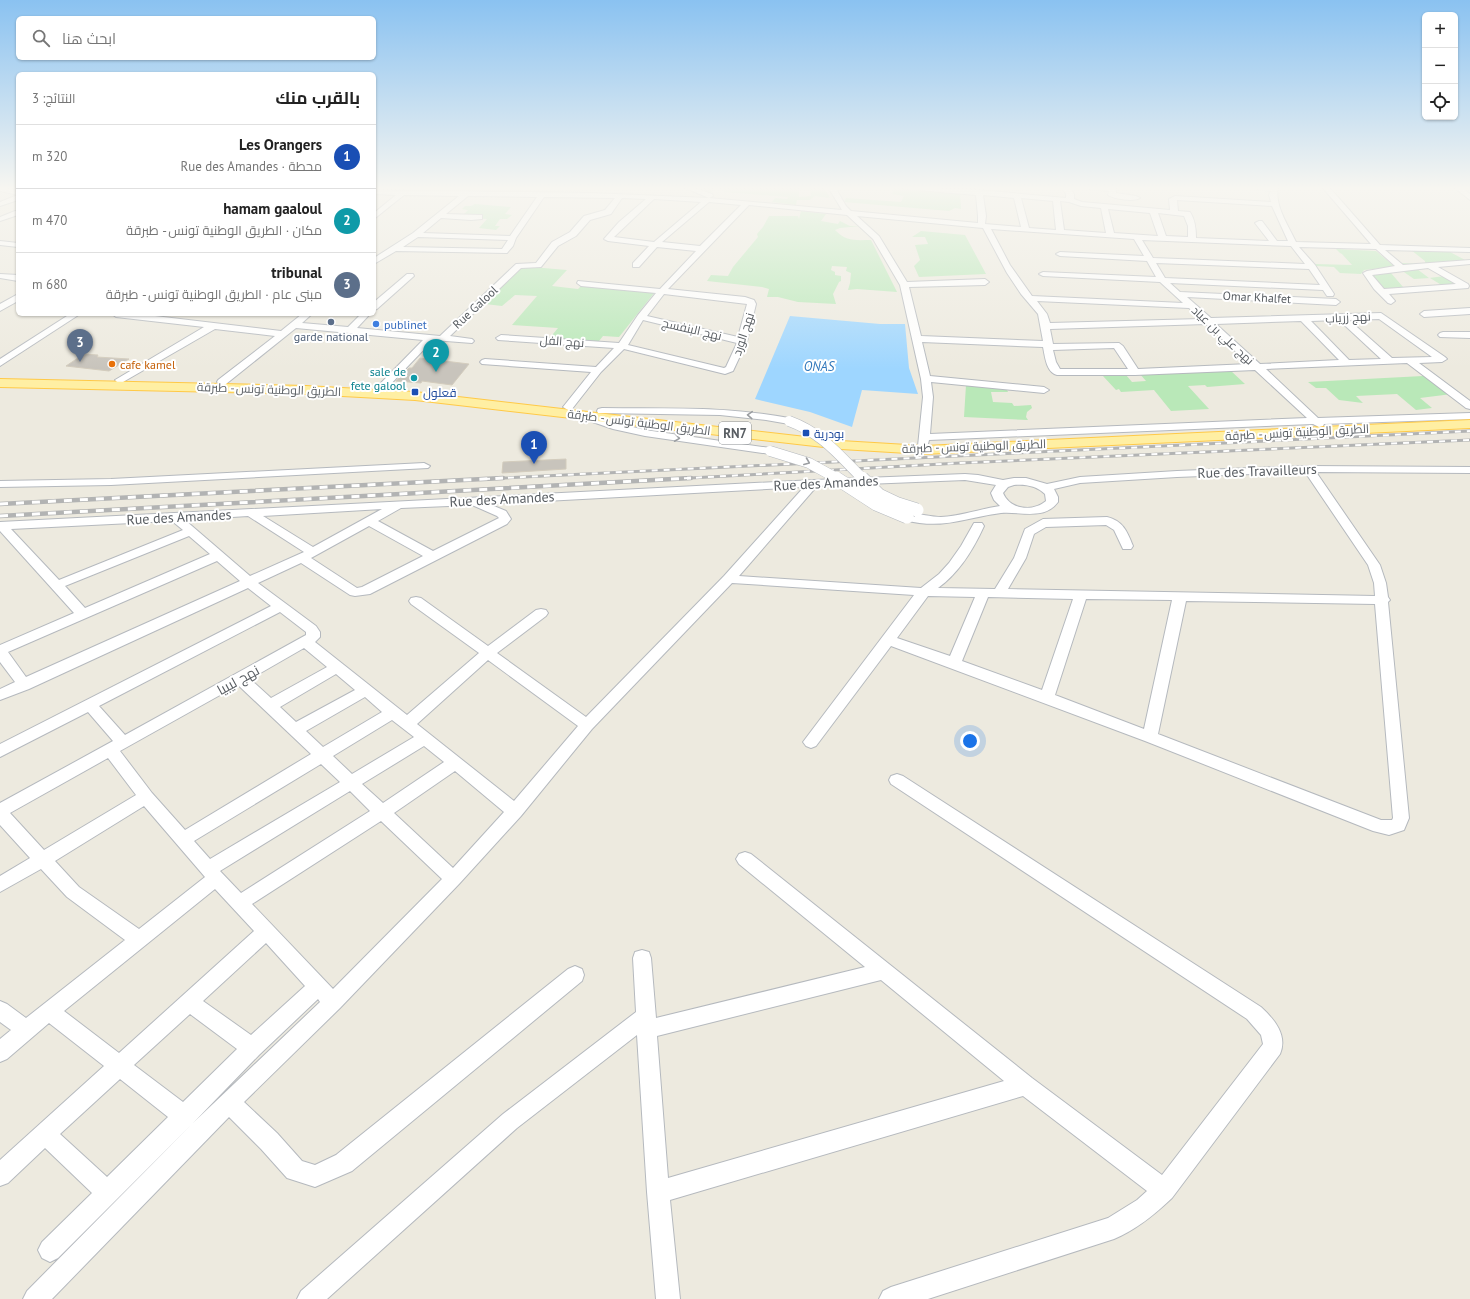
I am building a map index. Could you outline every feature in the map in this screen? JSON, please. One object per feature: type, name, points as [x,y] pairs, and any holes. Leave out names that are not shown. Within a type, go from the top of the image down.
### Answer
[{"type":"main road","name":"الطريق الوطنية تونس - طبرقة","points":[[0,378],[222,382],[381,388],[568,407],[843,438],[923,443],[1318,422],[1470,417]]},
{"type":"main road","name":"الطريق الوطنية تونس - طبرقة","points":[[0,383],[217,387],[356,392],[415,396],[841,445],[1470,424]]},
{"type":"street","points":[[376,259],[395,249],[501,252],[508,248]]},
{"type":"street","name":"Rue Galool","points":[[442,339],[519,266],[537,266],[552,248]]},
{"type":"street","points":[[636,265],[653,248]]},
{"type":"street","points":[[689,248],[702,249]]},
{"type":"street","points":[[882,248],[904,285],[926,380],[928,397],[923,443]]},
{"type":"street","points":[[994,248],[1021,288],[1040,308],[1053,368],[1057,372],[1135,372],[1410,361],[1470,406]]},
{"type":"street","name":"نهج علي بن عياد","points":[[1143,248],[1162,280],[1209,321],[1318,422]]},
{"type":"street","points":[[1296,248],[1312,267],[1336,302],[1353,317]]},
{"type":"street","points":[[1379,248],[1401,268]]},
{"type":"street","points":[[1415,248],[1470,250]]},
{"type":"street","points":[[568,407],[598,370],[622,346],[641,318],[662,292],[702,249]]},
{"type":"street","points":[[1448,249],[1470,262]]},
{"type":"street","points":[[1060,254],[1312,267]]},
{"type":"street","points":[[1391,301],[1367,273],[1401,268],[1470,262]]},
{"type":"street","points":[[1430,266],[1467,287]]},
{"type":"street","points":[[1043,274],[1326,288]]},
{"type":"street","points":[[0,276],[16,278]]},
{"type":"street","points":[[376,305],[410,276]]},
{"type":"street","points":[[904,285],[985,282]]},
{"type":"street","points":[[581,283],[662,292]]},
{"type":"street","points":[[1382,292],[1467,287]]},
{"type":"street","name":"نهج الورد","points":[[622,346],[725,371],[730,369],[742,341],[752,302],[662,292]]},
{"type":"street","name":"Omar Khalfet","points":[[1178,294],[1336,302]]},
{"type":"street","points":[[1030,298],[1192,306]]},
{"type":"street","points":[[0,308],[9,303]]},
{"type":"street","points":[[1424,314],[1470,311]]},
{"type":"street","points":[[0,363],[73,316]]},
{"type":"street","points":[[149,316],[213,326],[282,334]]},
{"type":"street","points":[[222,382],[305,316]]},
{"type":"street","points":[[349,330],[364,316]]},
{"type":"street","name":"نهج زرياب","points":[[1045,326],[1384,316],[1442,359],[1410,361]]},
{"type":"street","name":"نهج البنفسج","points":[[641,318],[742,341]]},
{"type":"street","points":[[1342,318],[1390,362]]},
{"type":"street","points":[[1304,319],[1347,363]]},
{"type":"street","points":[[293,325],[469,341]]},
{"type":"street","points":[[120,380],[213,326]]},
{"type":"street","points":[[1443,335],[1470,334]]},
{"type":"street","points":[[381,388],[430,338]]},
{"type":"street","name":"نهج الفل","points":[[501,338],[622,346]]},
{"type":"street","points":[[917,339],[1048,345],[1116,345],[1120,348],[1135,372]]},
{"type":"street","points":[[485,362],[598,370]]},
{"type":"street","points":[[926,380],[1044,390]]},
{"type":"street","points":[[602,411],[710,413],[763,416],[789,421],[805,427],[822,438],[879,494],[925,520],[944,521],[997,510],[1040,510],[1049,506],[1052,499],[1051,495],[1045,488]]},
{"type":"street","points":[[585,416],[617,427],[645,433],[789,455],[810,463],[831,474],[889,511],[912,514],[944,512],[970,508],[988,500],[1001,487]]},
{"type":"street","points":[[0,484],[111,482],[424,466]]},
{"type":"street","points":[[889,640],[1150,737],[1379,826],[1388,828],[1398,825],[1401,818],[1383,600],[1378,575],[1368,554],[1308,469]]},
{"type":"street","name":"Rue des Travailleurs","points":[[1045,488],[1072,482],[1112,478],[1308,469],[1470,470]]},
{"type":"street","name":"Rue des Amandes","points":[[1,526],[814,483],[964,477],[978,478],[1001,487],[1015,481],[1028,482],[1045,488]]},
{"type":"street","points":[[57,1259],[229,1102],[333,1002],[453,879],[514,811],[587,725],[730,579],[814,483]]},
{"type":"street","points":[[1001,487],[997,496],[1004,503],[1021,510]]},
{"type":"street","points":[[252,513],[355,592],[359,592],[373,588],[505,519],[502,514],[474,501]]},
{"type":"street","points":[[0,695],[307,555],[399,505]]},
{"type":"street","points":[[176,517],[249,582],[313,632],[313,637],[306,642],[514,811]]},
{"type":"street","points":[[999,593],[1020,558],[1029,532],[1043,524],[1078,521],[1114,522],[1118,526],[1127,546]]},
{"type":"street","points":[[370,522],[432,556]]},
{"type":"street","points":[[1,526],[84,614]]},
{"type":"street","points":[[811,742],[924,592],[944,577],[952,568],[973,538],[978,526]]},
{"type":"street","points":[[57,585],[191,531]]},
{"type":"street","points":[[24,684],[0,651],[218,555]]},
{"type":"street","points":[[730,579],[924,592],[1383,600]]},
{"type":"street","points":[[954,663],[983,593]]},
{"type":"street","points":[[1046,699],[1081,594]]},
{"type":"street","points":[[1150,737],[1180,596]]},
{"type":"street","points":[[416,601],[587,725]]},
{"type":"street","points":[[0,751],[281,606]]},
{"type":"street","points":[[407,724],[488,653],[541,613]]},
{"type":"street","name":"نهج ليبيا","points":[[0,813],[306,642]]},
{"type":"street","points":[[269,706],[338,667]]},
{"type":"street","points":[[240,678],[453,879]]},
{"type":"street","points":[[295,730],[366,690]]},
{"type":"street","points":[[90,705],[117,747],[146,797],[240,903],[333,1002]]},
{"type":"street","points":[[184,839],[393,712]]},
{"type":"street","points":[[0,1052],[139,939],[213,873],[350,783],[425,738]]},
{"type":"street","points":[[240,903],[382,812],[455,763]]},
{"type":"street","points":[[891,1299],[1114,1228],[1145,1208],[1164,1190],[1273,1048],[1273,1036],[1266,1024],[1254,1013],[897,780]]},
{"type":"street","points":[[0,885],[146,797]]},
{"type":"street","points":[[0,813],[73,892],[139,939]]},
{"type":"street","points":[[745,859],[1025,1085],[1164,1190]]},
{"type":"street","points":[[0,1175],[266,931]]},
{"type":"street","points":[[642,958],[658,1192],[668,1299]]},
{"type":"street","points":[[309,1299],[510,1121],[646,1023],[884,971]]},
{"type":"street","points":[[229,1102],[269,1140],[295,1170],[315,1176],[344,1163],[575,975]]},
{"type":"street","points":[[35,1299],[57,1259],[107,1192],[185,1117],[252,1048],[318,986]]},
{"type":"street","points":[[189,1002],[252,1048]]},
{"type":"street","points":[[0,1010],[26,1030]]},
{"type":"street","points":[[49,1011],[185,1117]]},
{"type":"street","points":[[658,1192],[1025,1085]]},
{"type":"street","points":[[45,1134],[107,1192]]},
{"type":"green space","points":[[749,248],[875,248],[897,292],[857,289],[848,290],[851,273],[846,271],[847,267],[832,266],[831,270],[835,272],[835,275],[841,276],[841,281],[833,294],[836,304],[798,302],[778,297],[767,297],[769,289],[762,287],[707,281],[711,275],[728,276],[733,267]]},
{"type":"green space","points":[[916,248],[972,248],[986,274],[919,277],[914,266],[920,260]]},
{"type":"green space","points":[[1336,249],[1376,251],[1394,266],[1364,270],[1361,274],[1340,273],[1334,267],[1316,266],[1315,264],[1352,265]]},
{"type":"green space","points":[[1411,250],[1450,252],[1467,261],[1404,266],[1400,263],[1425,264],[1425,261]]},
{"type":"green space","points":[[520,266],[567,270],[552,286],[578,289],[581,286],[655,292],[619,337],[603,336],[595,346],[548,340],[558,328],[512,325],[537,296],[515,295],[502,306],[485,304]]},
{"type":"green space","points":[[1417,269],[1429,278],[1445,276],[1457,284],[1443,286],[1430,278],[1414,279],[1401,270]]},
{"type":"green space","points":[[1392,272],[1391,273],[1403,287],[1382,289],[1370,274]]},
{"type":"green space","points":[[1231,371],[1245,384],[1207,387],[1205,385],[1188,386],[1209,409],[1171,411],[1154,390],[1121,392],[1119,389],[1116,390],[1103,376],[1126,375],[1132,382],[1146,381],[1140,374]]},
{"type":"green space","points":[[1423,376],[1452,394],[1420,398],[1432,408],[1416,410],[1397,394],[1356,396],[1363,403],[1339,400],[1326,388],[1316,388],[1308,382]]},
{"type":"green space","points":[[966,385],[1007,390],[1008,392],[991,392],[993,402],[1012,403],[1014,406],[1031,405],[1032,408],[1027,412],[1026,417],[1028,420],[964,417]]},
{"type":"water","name":"ONAS","points":[[790,316],[880,324],[905,324],[909,368],[918,394],[862,390],[852,427],[810,412],[755,399]]},
{"type":"building","points":[[84,354],[98,355],[97,357],[129,359],[109,371],[66,366]]},
{"type":"building","points":[[420,358],[469,364],[452,385],[422,381],[421,383],[396,381],[409,368],[412,368]]},
{"type":"building","points":[[566,459],[566,469],[502,473],[503,462]]},
{"type":"railway","points":[[484,479],[1470,431]]},
{"type":"railway","points":[[672,479],[960,463],[1470,440]]},
{"type":"railway","points":[[0,504],[503,478]]},
{"type":"railway","points":[[0,516],[691,478]]},
{"type":"place","name":"garde national","points":[[331,322]]},
{"type":"place","name":"publinet","points":[[376,324]]},
{"type":"place","name":"tribunal","points":[[80,362]]},
{"type":"place","name":"cafe kamel","points":[[112,364]]},
{"type":"place","name":"hamam gaaloul","points":[[436,372]]},
{"type":"place","name":"sale de fete galool","points":[[414,378]]},
{"type":"place","name":"قعلول","points":[[415,392]]},
{"type":"place","name":"بودرية","points":[[806,433]]},
{"type":"place","name":"Les Orangers","points":[[534,464]]}]
